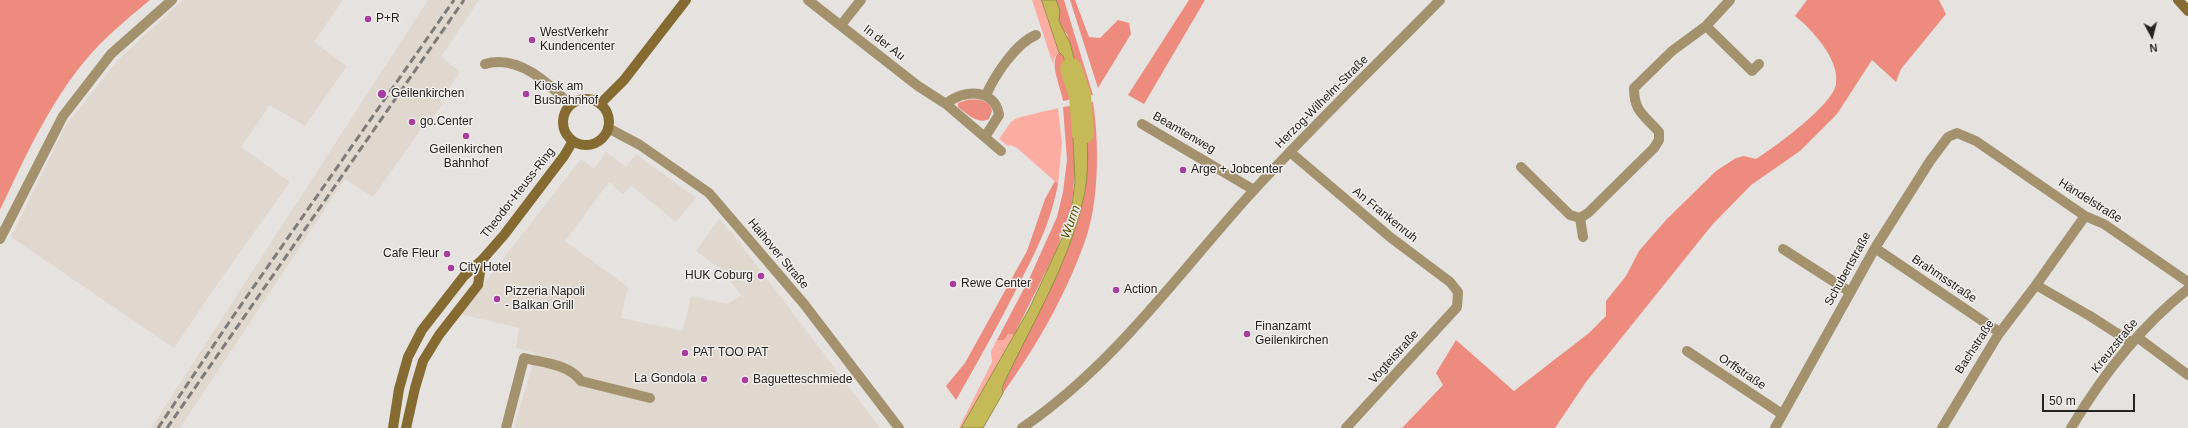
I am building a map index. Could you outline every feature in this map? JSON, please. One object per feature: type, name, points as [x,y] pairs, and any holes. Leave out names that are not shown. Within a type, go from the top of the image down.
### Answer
[{"type":"main road","points":[[600,104],[624,80],[686,0]]},
{"type":"main road","points":[[2178,0],[2188,11]]},
{"type":"main road","points":[[582,100],[595,101],[600,104],[607,112],[608,128],[603,137],[594,144],[583,145],[573,141],[564,126],[564,115],[570,105],[582,100]]},
{"type":"main road","name":"Theodor-Heuss-Ring","points":[[393,428],[397,399],[408,357],[422,330],[464,276],[482,260],[560,162],[573,141]]},
{"type":"main road","name":"Theodor-Heuss-Ring","points":[[406,428],[414,388],[423,361],[439,335],[478,284],[482,260]]},
{"type":"street","points":[[0,239],[63,116],[111,54],[172,0]]},
{"type":"street","name":"In der Au","points":[[808,0],[841,24],[918,86],[946,104],[1002,151]]},
{"type":"street","points":[[841,24],[861,0]]},
{"type":"street","name":"Herzog-Wilhelm-Straße","points":[[1022,428],[1071,391],[1118,343],[1254,190],[1440,0]]},
{"type":"street","points":[[1521,167],[1570,215],[1580,218],[1588,213],[1627,176],[1654,148],[1659,140],[1659,132],[1634,102],[1634,88],[1672,50],[1706,26],[1730,0]]},
{"type":"street","points":[[1706,26],[1752,71],[1759,64]]},
{"type":"street","points":[[986,95],[999,71],[1028,38],[1036,35]]},
{"type":"street","points":[[485,64],[494,61],[509,62],[530,71],[554,88],[570,105]]},
{"type":"street","points":[[946,104],[953,98],[966,93],[986,95],[998,106],[999,115],[985,137]]},
{"type":"street","name":"Beamtenweg","points":[[1142,124],[1254,190]]},
{"type":"street","name":"Haihover Straße","points":[[608,128],[640,144],[709,193],[804,304],[899,428]]},
{"type":"street","name":"Händelstraße","points":[[1957,134],[1976,141],[2085,216],[2104,224],[2188,282]]},
{"type":"street","name":"Schubertstraße","points":[[1775,428],[1875,248],[1941,146],[1948,137],[1957,134]]},
{"type":"street","name":"An Frankenruh","points":[[1290,152],[1386,234],[1450,282],[1458,292],[1459,301]]},
{"type":"street","name":"Bachstraße","points":[[1942,428],[1999,332],[2036,285],[2085,216]]},
{"type":"street","points":[[1580,218],[1583,237]]},
{"type":"street","name":"Brahmsstraße","points":[[1875,248],[1999,332]]},
{"type":"street","points":[[1783,249],[1850,292]]},
{"type":"street","points":[[2036,285],[2134,340],[2188,375]]},
{"type":"street","name":"Kreuzstraße","points":[[2072,428],[2102,381],[2134,340],[2166,307],[2188,289]]},
{"type":"street","name":"Vogteistraße","points":[[1346,428],[1453,312],[1459,301]]},
{"type":"street","name":"Orffstraße","points":[[1687,351],[1782,414]]},
{"type":"street","points":[[506,428],[524,358],[566,369],[575,373],[581,381],[650,398]]},
{"type":"shaded area","points":[[0,0],[150,0],[100,44],[69,81],[43,123],[0,210]]},
{"type":"shaded area","points":[[183,0],[343,0],[314,42],[347,66],[305,126],[270,105],[241,147],[290,182],[174,348],[11,237],[66,125],[118,60]]},
{"type":"shaded area","points":[[428,0],[479,0],[441,57],[460,72],[440,101],[443,103],[425,129],[422,128],[373,197],[345,179],[180,428],[151,428]]},
{"type":"shaded area","points":[[1032,0],[1042,0],[1059,52],[1054,58],[1053,64]]},
{"type":"shaded area","points":[[1056,0],[1064,0],[1093,95],[1084,96],[1067,34],[1061,27]]},
{"type":"shaded area","points":[[1070,0],[1075,0],[1089,37],[1100,38],[1118,20],[1129,23],[1131,34],[1098,88]]},
{"type":"shaded area","points":[[1189,0],[1205,0],[1144,104],[1128,95]]},
{"type":"shaded area","points":[[1807,0],[1939,0],[1946,14],[1901,69],[1896,82],[1872,60],[1837,114],[1800,151],[1751,185],[1712,225],[1586,382],[1555,428],[1402,428],[1443,385],[1436,373],[1456,340],[1514,391],[1589,333],[1606,316],[1606,301],[1626,276],[1639,251],[1666,220],[1716,171],[1736,158],[1744,156],[1756,159],[1802,125],[1825,103],[1836,84],[1836,75],[1834,65],[1823,46],[1809,29],[1795,16]]},
{"type":"shaded area","points":[[1059,52],[1063,56],[1076,98],[1063,101],[1055,68],[1056,56]]},
{"type":"shaded area","points":[[967,100],[979,100],[989,104],[992,111],[989,119],[980,121],[977,120],[958,107],[958,103]]},
{"type":"shaded area","points":[[1093,102],[1097,167],[1092,217],[1088,232],[1072,275],[1052,316],[1003,393],[1002,388],[1005,381],[1060,266],[1074,229],[1085,192],[1087,134],[1084,103]]},
{"type":"shaded area","points":[[1076,105],[1078,127],[1073,138],[1076,160],[1072,205],[1057,249],[1014,335],[1008,334],[1004,340],[997,340],[1030,277],[1057,217],[1063,192],[1067,160],[1063,107]]},
{"type":"shaded area","points":[[1058,108],[1062,143],[1058,184],[1017,148],[1010,145],[1008,146],[999,139],[1011,122],[1017,118]]},
{"type":"shaded area","points":[[606,152],[626,167],[636,154],[696,198],[676,222],[631,185],[623,194],[609,182],[565,241],[628,287],[621,318],[683,331],[691,296],[727,304],[741,295],[722,270],[696,251],[719,219],[733,234],[880,428],[514,428],[536,353],[516,348],[519,328],[460,314],[581,159],[594,169]]},
{"type":"shaded area","points":[[1055,181],[1058,184],[1055,199],[1047,225],[1036,250],[980,358],[956,400],[946,386],[965,363],[1027,251],[1045,199]]},
{"type":"shaded area","points":[[1008,334],[1014,335],[961,428],[959,428],[992,362],[991,351],[997,340],[1004,340]]},
{"type":"water","points":[[1042,0],[1056,0],[1060,10],[1059,21],[1070,43],[1084,96],[1076,98],[1063,56],[1059,52]]},
{"type":"water","points":[[1084,103],[1088,147],[1087,180],[1079,216],[1062,264],[1005,381],[1002,388],[1003,393],[983,428],[961,428],[1029,309],[1065,232],[1072,205],[1075,182],[1073,138],[1078,127],[1076,105]]},
{"type":"waterway","name":"Wurm","points":[[1071,69],[1080,95],[1083,133]]},
{"type":"railway","points":[[158,428],[234,315],[454,0]]},
{"type":"railway","points":[[167,428],[464,0]]},
{"type":"place","name":"P+R","points":[[368,19]]},
{"type":"place","name":"WestVerkehr Kundencenter","points":[[532,40]]},
{"type":"place","name":"Geilenkirchen","points":[[382,94]]},
{"type":"place","name":"Kiosk am Busbahnhof","points":[[526,94]]},
{"type":"place","name":"go.Center","points":[[412,122]]},
{"type":"place","name":"Geilenkirchen Bahnhof","points":[[466,136]]},
{"type":"place","name":"Arge + Jobcenter","points":[[1183,170]]},
{"type":"place","name":"Cafe Fleur","points":[[447,254]]},
{"type":"place","name":"City Hotel","points":[[451,268]]},
{"type":"place","name":"HUK Coburg","points":[[761,276]]},
{"type":"place","name":"Rewe Center","points":[[953,284]]},
{"type":"place","name":"Action","points":[[1116,290]]},
{"type":"place","name":"Pizzeria Napoli - Balkan Grill","points":[[497,299]]},
{"type":"place","name":"Finanzamt Geilenkirchen","points":[[1247,334]]},
{"type":"place","name":"PAT TOO PAT","points":[[685,353]]},
{"type":"place","name":"La Gondola","points":[[704,379]]},
{"type":"place","name":"Baguetteschmiede","points":[[745,380]]}]
